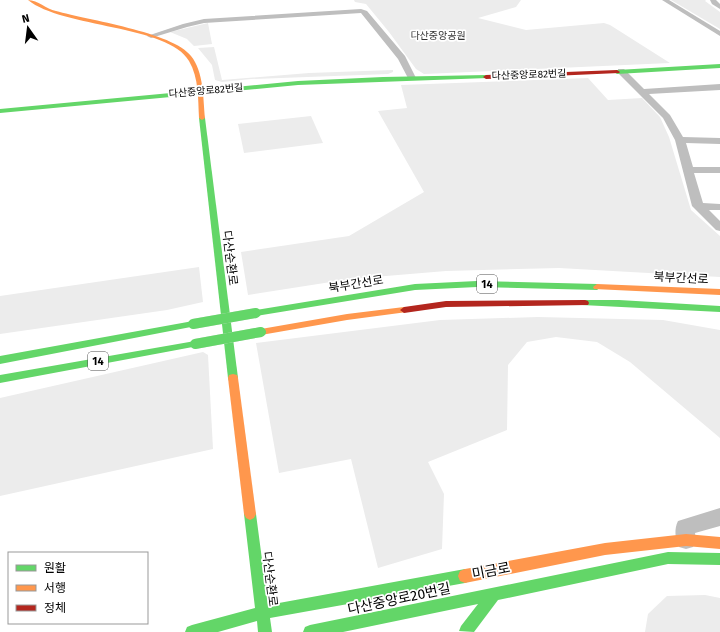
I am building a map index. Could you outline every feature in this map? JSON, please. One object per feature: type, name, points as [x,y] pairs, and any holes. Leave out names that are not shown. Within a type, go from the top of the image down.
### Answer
[{"type":"main road","name":"다산순환로","points":[[30,0],[53,12],[151,36],[172,44],[189,56],[197,73],[213,217],[266,632]]},
{"type":"main road","name":"다산중앙로82번길","points":[[0,111],[298,83],[412,78],[535,76],[720,66]]},
{"type":"main road","name":"북부간선로","points":[[0,360],[193,324],[414,287],[477,284],[663,288],[720,292]]},
{"type":"main road","points":[[663,288],[720,286]]},
{"type":"main road","points":[[619,303],[720,319]]},
{"type":"main road","name":"14","points":[[0,379],[347,317],[446,304],[619,303],[720,309]]},
{"type":"main road","name":"미금로","points":[[263,614],[605,549],[686,540],[720,543]]},
{"type":"main road","name":"미금로","points":[[494,594],[668,558],[720,559]]},
{"type":"main road","points":[[444,604],[462,623],[494,594]]},
{"type":"main road","name":"다산중앙로20번길","points":[[310,632],[494,594]]},
{"type":"main road","points":[[192,632],[263,614]]},
{"type":"street","points":[[665,0],[720,34]]},
{"type":"street","points":[[713,0],[714,3],[720,7]]},
{"type":"street","points":[[151,36],[185,25],[204,21],[346,11],[365,12],[402,58],[412,78]]},
{"type":"street","points":[[622,71],[667,117],[680,140],[698,206],[720,228]]},
{"type":"street","points":[[643,92],[720,87]]},
{"type":"street","points":[[680,140],[720,141]]},
{"type":"street","points":[[688,170],[720,170]]},
{"type":"street","points":[[698,206],[720,207]]},
{"type":"street","points":[[686,540],[685,527],[720,517]]},
{"type":"green space","name":"다산중앙공원","points":[[354,0],[521,0],[516,7],[478,18],[526,30],[604,23],[610,25],[670,63],[424,74],[416,69],[366,4],[355,2]]},
{"type":"green space","points":[[671,0],[706,0],[705,1],[720,12],[720,29]]},
{"type":"green space","points":[[208,23],[212,44],[194,46],[187,39],[170,32]]},
{"type":"green space","points":[[214,47],[222,80],[309,73],[393,70],[393,72],[388,74],[251,79],[222,82],[215,80],[212,65],[198,48]]},
{"type":"green space","points":[[588,78],[608,100],[642,98],[660,117],[669,137],[691,210],[720,236],[720,277],[559,268],[446,271],[350,279],[248,295],[241,252],[349,236],[424,192],[378,111],[407,108],[401,85]]},
{"type":"green space","points":[[311,116],[323,143],[244,153],[238,124]]},
{"type":"green space","points":[[199,267],[203,302],[167,310],[0,334],[0,296]]},
{"type":"green space","points":[[538,317],[663,320],[720,330],[720,438],[630,362],[597,342],[556,337],[527,342],[508,365],[507,430],[428,462],[444,494],[442,549],[378,568],[351,459],[279,473],[256,343],[440,320]]},
{"type":"green space","points":[[203,352],[208,355],[213,449],[0,496],[0,398]]},
{"type":"green space","points":[[705,595],[720,598],[720,632],[645,632],[648,614],[667,596]]},
{"type":"traffic: fast","points":[[617,72],[720,66]]},
{"type":"traffic: fast","points":[[0,111],[298,83],[383,79],[486,77]]},
{"type":"traffic: fast","points":[[202,118],[233,378]]},
{"type":"traffic: fast","points":[[256,313],[415,287],[477,284],[597,287]]},
{"type":"traffic: fast","points":[[585,303],[619,303],[720,309]]},
{"type":"traffic: fast","points":[[193,324],[256,313]]},
{"type":"traffic: fast","points":[[0,360],[193,324]]},
{"type":"traffic: fast","points":[[195,344],[261,332]]},
{"type":"traffic: fast","points":[[0,379],[195,344]]},
{"type":"traffic: fast","points":[[250,514],[265,632]]},
{"type":"traffic: fast","points":[[310,632],[668,558],[720,559]]},
{"type":"traffic: fast","points":[[192,632],[263,613],[465,576]]},
{"type":"traffic: fast","points":[[466,631],[494,594]]},
{"type":"traffic: slow","points":[[30,0],[51,11],[126,29],[165,41],[180,48],[189,56],[196,70],[202,118]]},
{"type":"traffic: slow","points":[[597,287],[720,292]]},
{"type":"traffic: slow","points":[[261,332],[347,317],[404,310]]},
{"type":"traffic: slow","points":[[233,378],[250,514]]},
{"type":"traffic: slow","points":[[465,576],[605,549],[686,540],[720,543]]},
{"type":"traffic: jam","points":[[486,77],[617,72]]},
{"type":"traffic: jam","points":[[404,310],[446,304],[585,303]]}]
